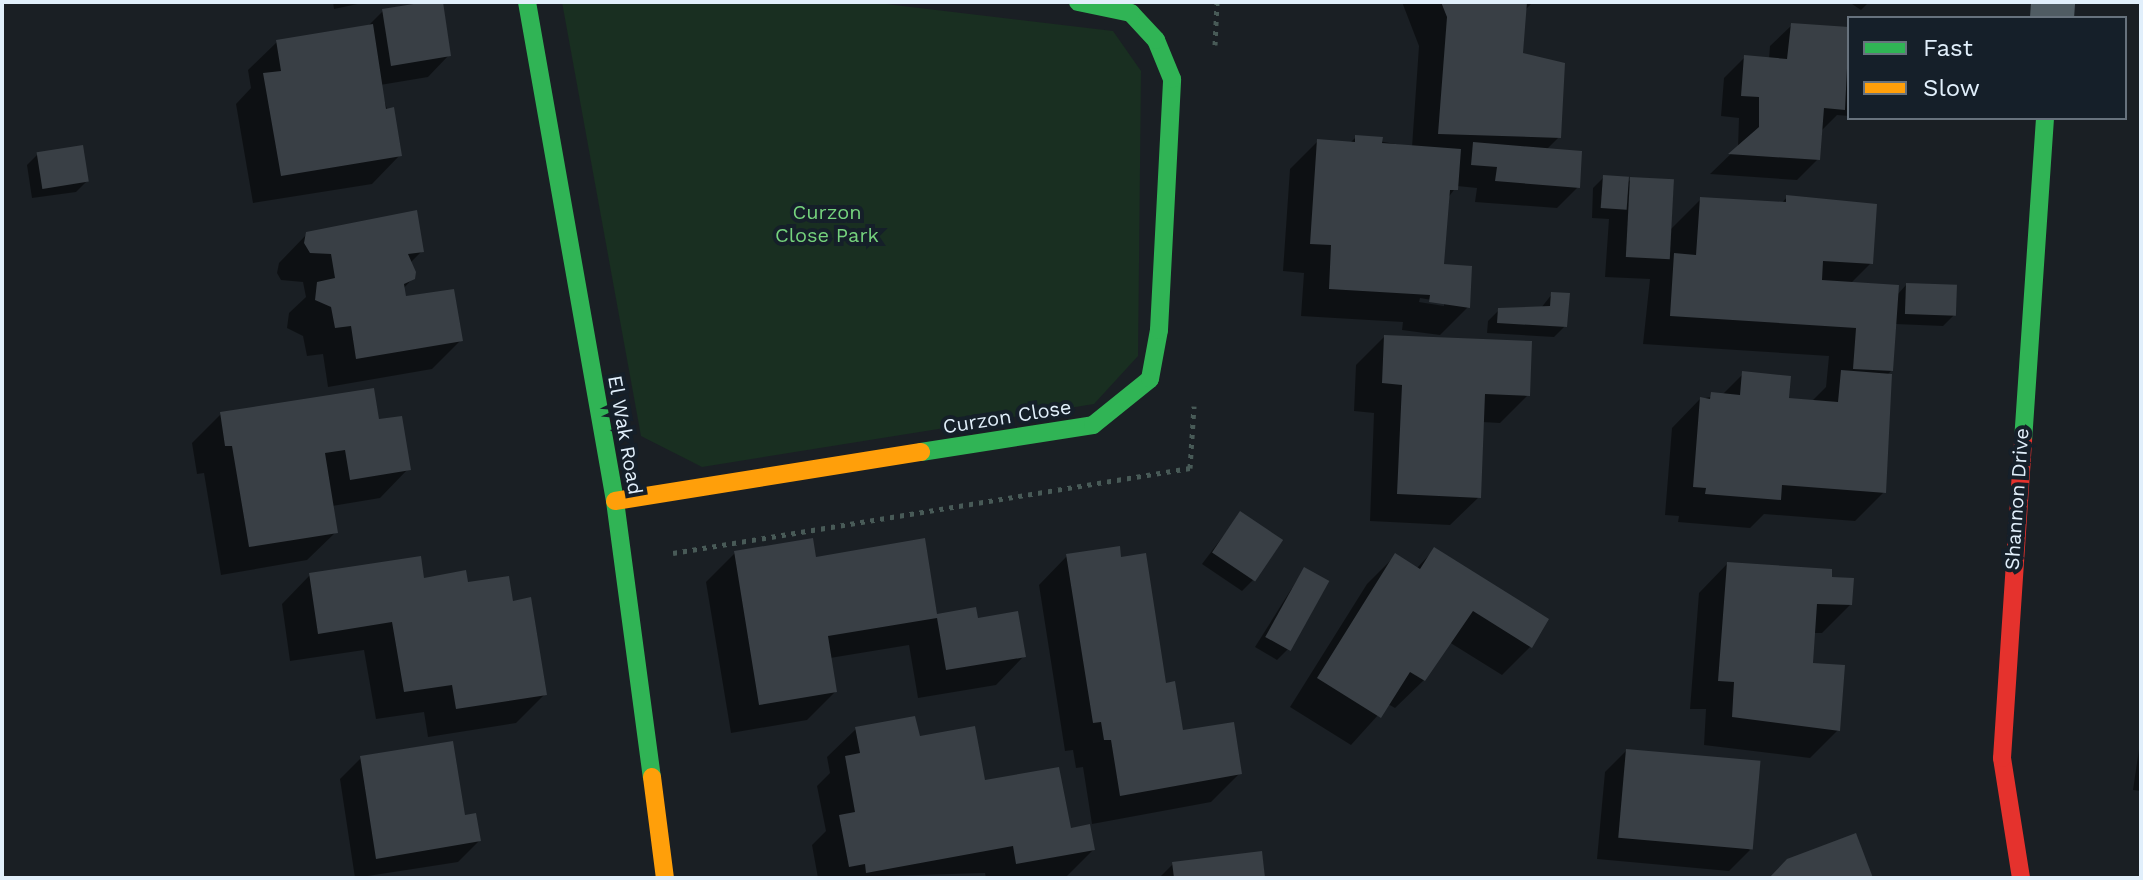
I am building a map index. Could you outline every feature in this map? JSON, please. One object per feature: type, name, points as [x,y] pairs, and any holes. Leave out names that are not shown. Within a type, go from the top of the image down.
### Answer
[{"type":"street","name":"El Wak Road","points":[[527,2],[615,501],[665,878]]},
{"type":"street","name":"Curzon Close","points":[[615,501],[1093,425],[1121,408],[1150,379],[1159,330],[1172,79],[1156,40],[1131,13],[1078,2]]},
{"type":"street","name":"Shannon Drive","points":[[2021,878],[2002,758],[2045,120]]},
{"type":"green space","name":"Curzon Close Park","points":[[562,2],[869,2],[1113,31],[1141,71],[1138,356],[1094,404],[702,467],[641,436]]},
{"type":"building","points":[[443,2],[451,56],[391,66],[382,9]]},
{"type":"building","points":[[1441,2],[1527,2],[1523,53],[1565,63],[1561,138],[1438,134],[1447,17]]},
{"type":"building","points":[[1791,23],[1847,27],[1845,110],[1824,108],[1820,160],[1728,154],[1759,127],[1759,97],[1741,96],[1744,55],[1787,59]]},
{"type":"building","points":[[373,24],[386,109],[394,107],[402,156],[281,176],[263,73],[281,71],[276,40]]},
{"type":"building","points":[[1355,135],[1383,137],[1382,143],[1461,149],[1458,190],[1450,190],[1444,264],[1472,266],[1470,308],[1429,302],[1430,295],[1329,289],[1331,245],[1310,244],[1317,139],[1355,142]]},
{"type":"building","points":[[1473,142],[1582,151],[1580,188],[1495,181],[1497,167],[1471,165]]},
{"type":"building","points":[[83,145],[89,182],[42,189],[37,152]]},
{"type":"building","points":[[1603,175],[1629,177],[1627,210],[1601,208]]},
{"type":"building","points":[[1630,177],[1674,179],[1670,259],[1626,257]]},
{"type":"building","points":[[1786,195],[1877,204],[1873,264],[1823,261],[1822,280],[1899,285],[1893,371],[1853,369],[1856,328],[1670,316],[1674,253],[1696,255],[1700,197],[1786,202]]},
{"type":"building","points":[[417,210],[424,252],[408,254],[416,272],[415,279],[404,284],[406,296],[454,289],[463,341],[356,359],[351,326],[335,328],[331,307],[315,300],[317,282],[335,278],[331,254],[310,253],[304,243],[306,232]]},
{"type":"building","points":[[1906,283],[1957,285],[1956,316],[1905,314]]},
{"type":"building","points":[[1551,292],[1570,293],[1567,327],[1497,323],[1498,308],[1550,306]]},
{"type":"building","points":[[1384,335],[1532,341],[1530,396],[1485,394],[1481,498],[1397,494],[1402,385],[1382,383]]},
{"type":"building","points":[[1841,370],[1892,374],[1886,493],[1782,485],[1781,500],[1705,494],[1706,488],[1693,487],[1700,397],[1710,399],[1711,392],[1740,395],[1742,371],[1791,376],[1789,398],[1838,402]]},
{"type":"building","points":[[374,388],[379,419],[402,416],[411,470],[350,480],[345,450],[325,453],[338,533],[249,547],[232,446],[225,446],[220,412]]},
{"type":"building","points":[[1240,511],[1283,540],[1255,582],[1212,552]]},
{"type":"building","points":[[813,538],[816,557],[925,538],[937,614],[976,607],[978,618],[1018,611],[1026,657],[946,670],[937,618],[828,636],[837,692],[759,705],[734,551]]},
{"type":"building","points":[[1120,546],[1121,557],[1146,553],[1166,683],[1175,681],[1183,730],[1234,722],[1242,774],[1120,796],[1111,740],[1104,740],[1101,722],[1093,723],[1066,554]]},
{"type":"building","points":[[1434,547],[1549,619],[1532,648],[1473,611],[1425,681],[1410,672],[1381,718],[1317,678],[1395,553],[1420,569]]},
{"type":"building","points":[[421,556],[424,578],[466,570],[468,582],[509,576],[513,601],[531,597],[547,695],[456,709],[452,685],[404,692],[392,622],[318,634],[309,573]]},
{"type":"building","points":[[1727,562],[1832,569],[1832,577],[1854,578],[1852,605],[1817,604],[1813,663],[1845,665],[1840,731],[1732,717],[1734,682],[1718,681]]},
{"type":"building","points":[[1304,567],[1329,581],[1291,651],[1265,637]]},
{"type":"building","points":[[915,716],[920,736],[975,726],[985,780],[1059,767],[1071,828],[1090,824],[1095,850],[1016,864],[1013,846],[866,873],[865,864],[849,867],[839,815],[855,812],[845,756],[860,753],[855,727]]},
{"type":"building","points":[[453,741],[465,815],[476,813],[481,841],[376,859],[360,756]]},
{"type":"building","points":[[1626,749],[1760,761],[1753,849],[1618,838]]},
{"type":"building","points":[[1856,833],[1873,878],[1769,878],[1787,859]]},
{"type":"building","points":[[1262,851],[1265,878],[1174,878],[1172,862]]},
{"type":"traffic: fast","points":[[527,2],[615,501],[652,777]]},
{"type":"traffic: fast","points":[[921,452],[1093,425],[1150,379],[1159,330],[1172,79],[1156,40],[1131,13],[1078,2]]},
{"type":"traffic: fast","points":[[2023,441],[2045,120]]},
{"type":"traffic: slow","points":[[615,501],[921,452]]},
{"type":"traffic: slow","points":[[652,777],[665,878]]},
{"type":"traffic: jam","points":[[2021,878],[2002,758],[2023,441]]}]
